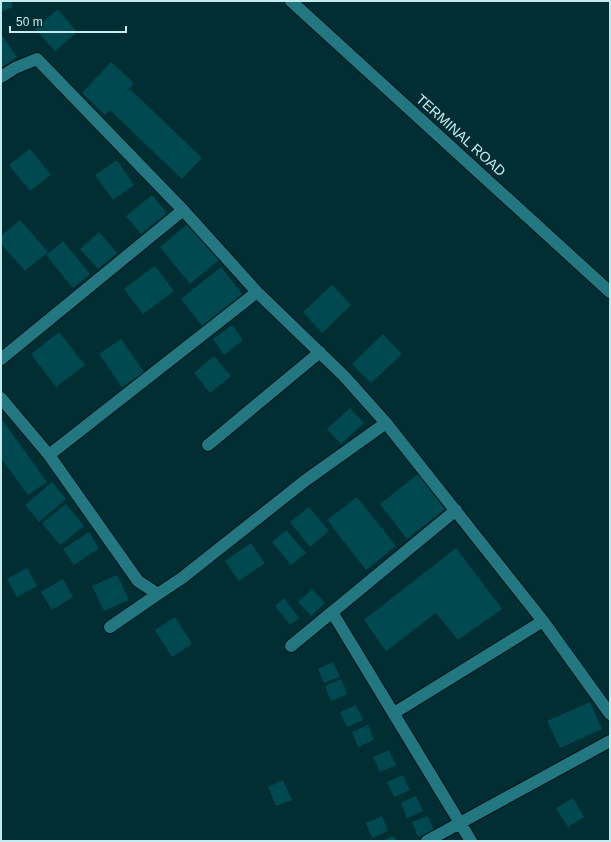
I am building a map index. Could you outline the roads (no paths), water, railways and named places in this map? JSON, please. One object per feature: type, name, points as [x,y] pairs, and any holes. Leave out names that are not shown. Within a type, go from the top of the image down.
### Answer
[{"type":"street","name":"TERMINAL ROAD","points":[[291,1],[610,292]]},
{"type":"street","points":[[1,77],[15,68],[37,59],[183,210],[257,292],[344,376],[386,422],[456,510],[542,621],[610,714]]},
{"type":"street","points":[[1,359],[183,210]]},
{"type":"street","points":[[49,455],[257,292]]},
{"type":"street","points":[[208,445],[320,352]]},
{"type":"street","points":[[1,398],[49,455],[138,581],[158,594]]},
{"type":"street","points":[[110,627],[182,578],[306,480],[386,422]]},
{"type":"street","points":[[291,646],[456,510]]},
{"type":"street","points":[[332,612],[471,841]]},
{"type":"street","points":[[394,713],[542,621]]},
{"type":"street","points":[[427,841],[610,741]]}]
